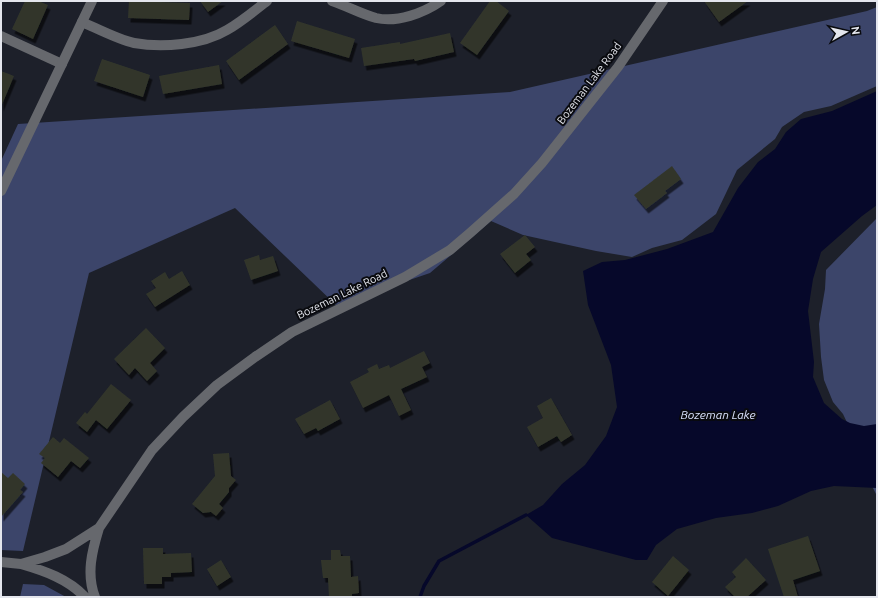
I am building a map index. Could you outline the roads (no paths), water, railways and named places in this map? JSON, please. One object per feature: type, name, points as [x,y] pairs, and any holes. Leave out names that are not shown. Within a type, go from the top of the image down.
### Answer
[{"type":"street","points":[[1,191],[92,1]]},
{"type":"street","points":[[82,22],[133,42],[184,44],[207,39],[226,30],[267,1]]},
{"type":"street","points":[[332,1],[376,18],[389,19],[401,18],[414,14],[441,1]]},
{"type":"street","name":"Bozeman Lake Road","points":[[1,562],[21,564],[45,557],[66,549],[99,528],[152,450],[183,417],[217,385],[255,356],[292,332],[405,277],[450,250],[514,194],[542,163],[618,67],[663,1]]},
{"type":"street","points":[[1,36],[62,64]]},
{"type":"street","points":[[95,597],[90,570],[93,547],[99,528]]},
{"type":"street","points":[[21,564],[44,571],[63,580],[85,597]]},
{"type":"water","name":"Bozeman Lake","points":[[877,91],[877,205],[862,216],[821,252],[813,279],[808,311],[814,362],[813,377],[824,403],[842,419],[850,423],[864,426],[877,424],[877,488],[834,486],[811,491],[778,506],[752,513],[716,518],[677,529],[656,545],[647,560],[636,560],[552,538],[526,515],[543,505],[562,484],[585,465],[606,436],[617,407],[611,365],[588,305],[583,271],[602,262],[625,260],[667,249],[713,232],[738,188],[758,162],[775,149],[786,132],[801,119],[832,111]]},
{"type":"waterway","points":[[420,597],[424,586],[439,561],[526,515]]}]
